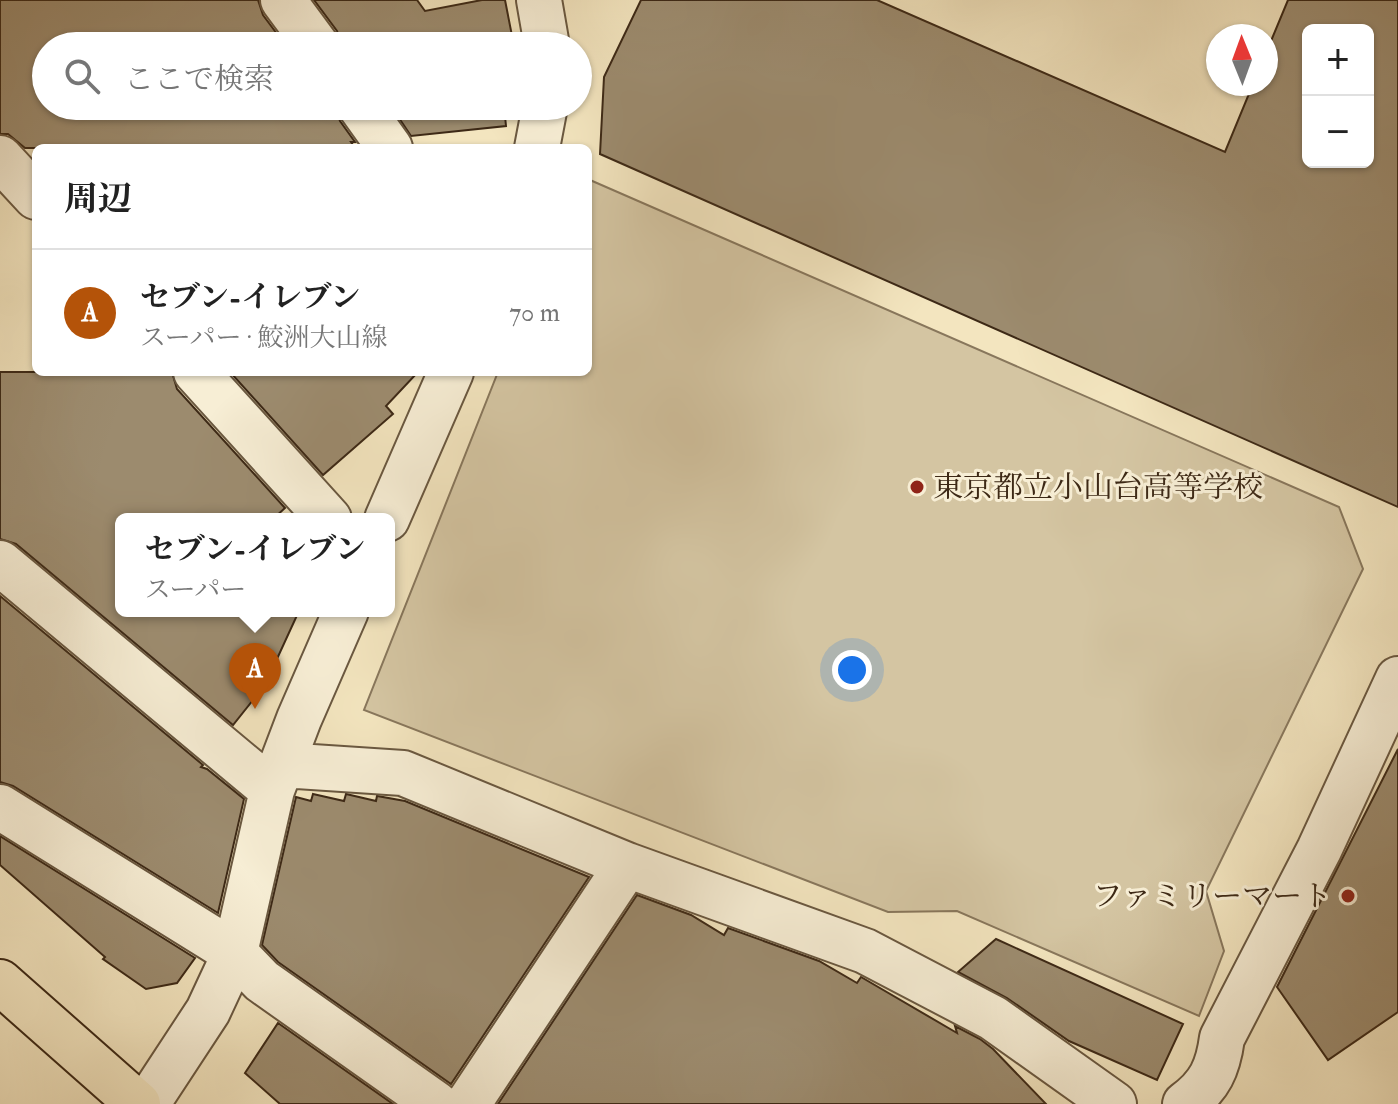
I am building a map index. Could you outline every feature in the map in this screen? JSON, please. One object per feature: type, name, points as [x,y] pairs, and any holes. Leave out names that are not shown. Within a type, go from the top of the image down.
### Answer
[{"type":"main road","points":[[0,982],[138,1104]]},
{"type":"street","points":[[283,0],[307,32]]},
{"type":"street","points":[[539,0],[545,32]]},
{"type":"street","points":[[370,120],[387,144]]},
{"type":"street","points":[[538,144],[542,120]]},
{"type":"street","points":[[0,158],[32,193]]},
{"type":"street","points":[[200,376],[324,513]]},
{"type":"street","points":[[390,513],[449,376]]},
{"type":"street","points":[[0,563],[277,778],[403,773],[627,865],[865,951],[993,1018],[1114,1104]]},
{"type":"street","points":[[147,1104],[208,1011],[235,953],[277,778],[343,617]]},
{"type":"street","points":[[1185,1104],[1203,1091],[1219,1061],[1222,1038],[1319,850],[1398,679]]},
{"type":"street","points":[[0,807],[235,953],[262,981],[436,1104]]},
{"type":"street","points":[[468,1104],[627,865]]},
{"type":"shaded area","points":[[592,181],[1339,507],[1363,569],[1206,891],[1224,951],[1199,1016],[957,911],[888,912],[364,710],[496,376],[592,376]]},
{"type":"building","points":[[0,0],[258,0],[263,15],[276,32],[32,32],[32,120],[340,120],[355,142],[32,144],[32,148],[25,148],[8,134],[0,134]]},
{"type":"building","points":[[314,0],[417,0],[425,11],[482,0],[505,0],[511,32],[337,32]]},
{"type":"building","points":[[641,0],[877,0],[1225,152],[1248,96],[1278,96],[1278,24],[1288,0],[1398,0],[1398,507],[600,154],[604,77]]},
{"type":"building","points":[[400,120],[505,120],[506,126],[411,136]]},
{"type":"building","points":[[0,372],[32,372],[32,376],[173,376],[177,389],[285,508],[280,513],[115,513],[115,617],[296,617],[265,685],[233,725],[16,544],[0,539]]},
{"type":"building","points":[[234,376],[414,376],[386,406],[393,414],[323,475]]},
{"type":"building","points":[[0,596],[203,765],[201,767],[244,799],[218,913],[13,786],[0,782]]},
{"type":"building","points":[[1398,749],[1398,1012],[1328,1060],[1277,987]]},
{"type":"building","points":[[313,794],[344,801],[346,794],[376,801],[377,796],[405,801],[589,877],[451,1084],[278,962],[262,945],[296,797],[311,801]]},
{"type":"building","points":[[0,836],[195,958],[177,983],[146,989],[103,959],[105,957],[0,865]]},
{"type":"building","points":[[637,895],[691,915],[724,935],[728,928],[819,961],[857,983],[861,977],[957,1033],[955,1026],[980,1039],[1046,1104],[498,1104]]},
{"type":"building","points":[[996,939],[1183,1024],[1157,1080],[1069,1041],[1007,998],[958,972]]},
{"type":"building","points":[[278,1023],[393,1104],[280,1104],[245,1073]]},
{"type":"place","name":"東京都立小山台高等学校","points":[[917,487]]},
{"type":"place","name":"セブン-イレブン","points":[[255,709]]},
{"type":"place","name":"ファミリーマート","points":[[1348,896]]}]
